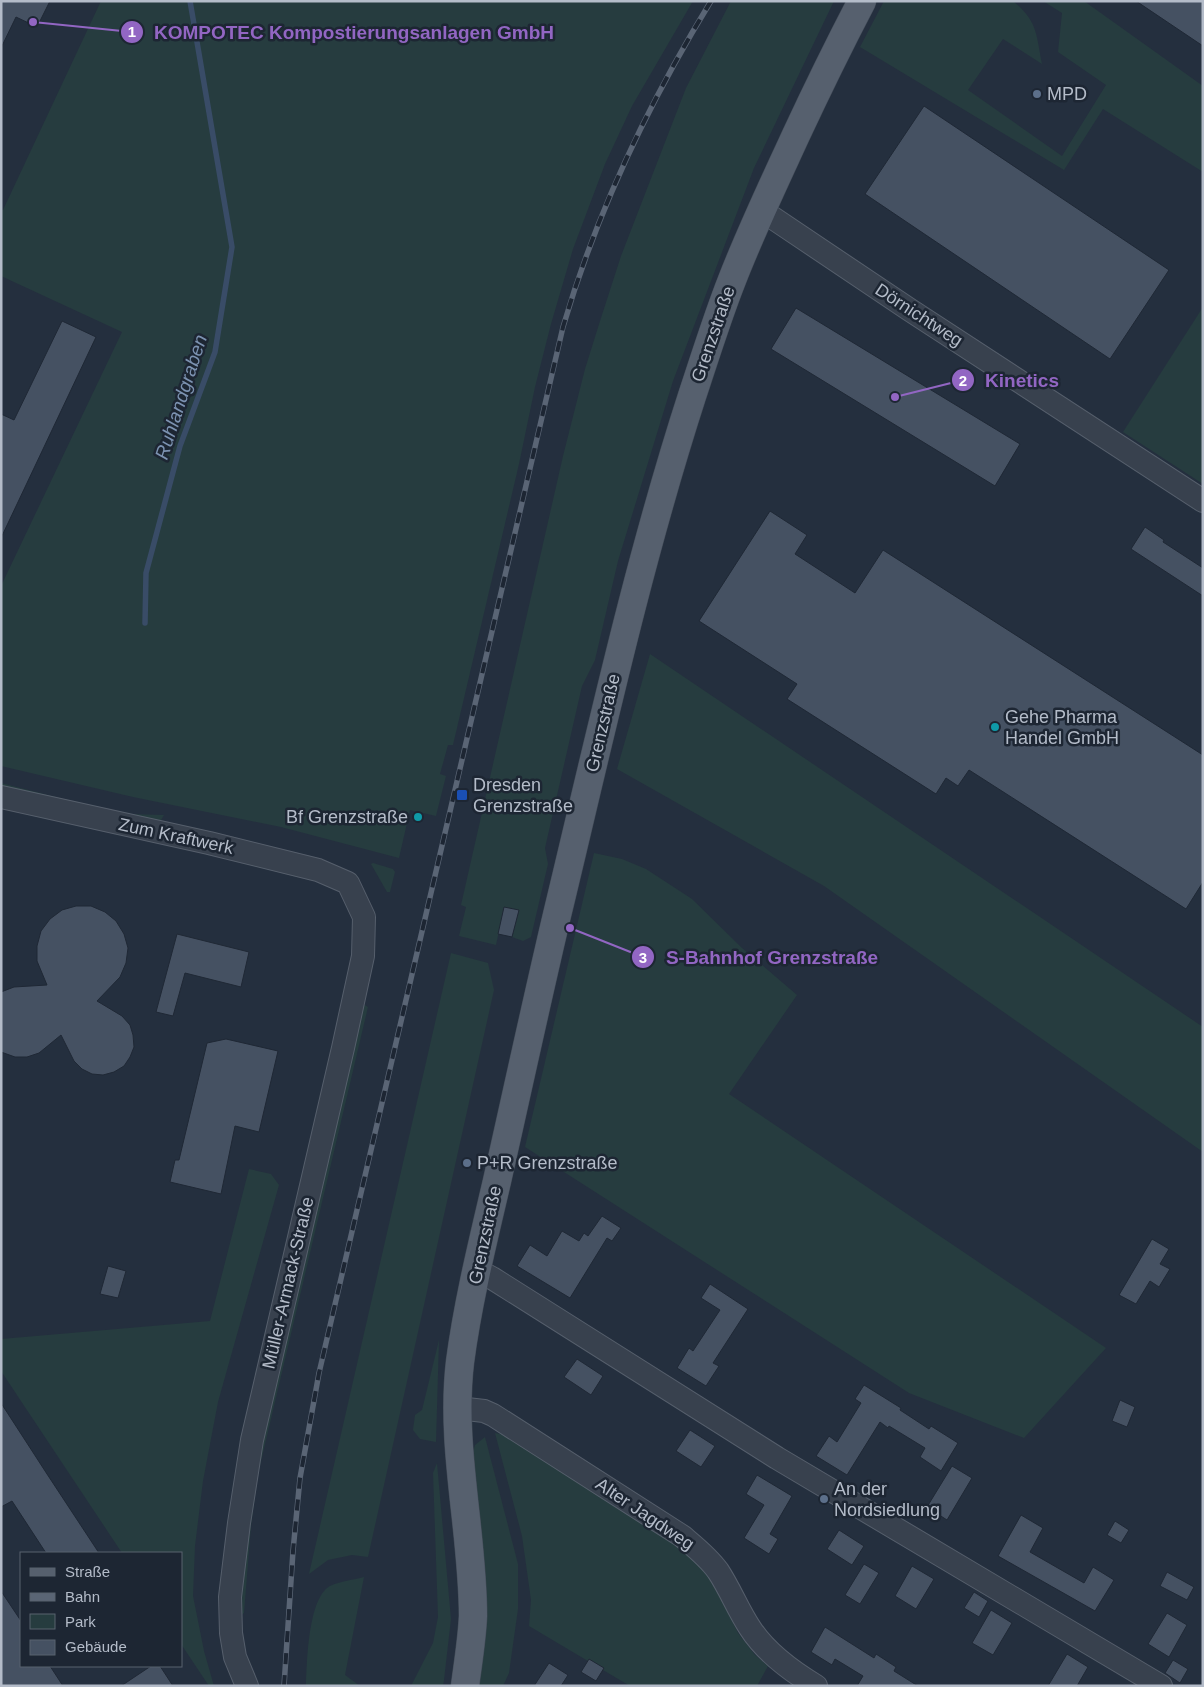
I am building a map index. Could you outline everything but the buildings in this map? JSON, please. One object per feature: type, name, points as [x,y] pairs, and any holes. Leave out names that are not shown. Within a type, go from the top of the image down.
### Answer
[{"type":"main road","name":"Grenzstraße","points":[[465,1686],[471,1648],[472,1616],[471,1580],[459,1446],[458,1385],[463,1340],[477,1270],[543,974],[626,628],[674,452],[722,307],[761,210],[839,44],[862,1]]},
{"type":"street","name":"Dörnichtweg","points":[[761,210],[910,310],[1203,501]]},
{"type":"street","name":"Zum Kraftwerk","points":[[1,797],[282,860],[318,870],[348,883]]},
{"type":"street","name":"Müller-Armack-Straße","points":[[245,1682],[235,1656],[231,1633],[230,1597],[238,1523],[252,1440],[363,956],[364,917],[348,883]]},
{"type":"street","points":[[477,1270],[777,1458],[1161,1686]]},
{"type":"street","name":"Alter Jagdweg","points":[[458,1408],[484,1411],[493,1415],[682,1536],[704,1554],[718,1572],[750,1630],[773,1655],[816,1686]]},
{"type":"green space","points":[[101,1],[693,1],[632,106],[605,164],[573,249],[535,387],[519,464],[453,745],[448,745],[440,774],[446,776],[436,816],[410,810],[399,858],[281,827],[133,797],[1,766],[1,586],[122,332],[1,276],[1,210],[3,210]]},
{"type":"green space","points":[[731,1],[834,1],[754,168],[673,381],[618,561],[595,660],[582,686],[545,848],[548,864],[531,937],[523,941],[512,937],[519,911],[504,908],[496,945],[459,936],[466,907],[461,905],[563,456],[585,369],[621,256],[686,88]]},
{"type":"green space","points":[[884,1],[1013,1],[1032,22],[1037,36],[1042,64],[1003,39],[968,90],[1062,156],[1106,85],[1058,52],[1062,13],[1043,1],[1084,1],[1203,86],[1203,172],[1103,109],[1064,170],[860,47]]},
{"type":"green space","points":[[1203,307],[1203,484],[1123,432]]},
{"type":"green space","points":[[650,654],[1203,1027],[1203,1152],[824,886],[617,769]]},
{"type":"green space","points":[[1,783],[128,814],[164,815],[161,820],[128,819],[1,788]]},
{"type":"green space","points":[[594,853],[622,859],[646,869],[692,899],[742,948],[797,995],[729,1094],[1106,1348],[1024,1438],[909,1393],[525,1147]]},
{"type":"green space","points":[[371,864],[393,869],[395,872],[390,892],[387,892]]},
{"type":"green space","points":[[451,953],[488,963],[494,990],[368,1557],[352,1555],[328,1560],[309,1574]]},
{"type":"green space","points":[[363,1004],[368,1007],[258,1474],[251,1526],[244,1613],[239,1617],[252,1474]]},
{"type":"green space","points":[[249,1169],[271,1174],[279,1185],[218,1402],[203,1481],[195,1546],[193,1596],[204,1651],[214,1686],[209,1686],[182,1646],[182,1552],[121,1552],[1,1371],[1,1339],[210,1321]]},
{"type":"green space","points":[[439,1340],[436,1442],[420,1439],[413,1430],[415,1415],[422,1410]]},
{"type":"green space","points":[[495,1433],[511,1436],[680,1546],[711,1577],[738,1633],[755,1655],[768,1666],[757,1686],[630,1686],[529,1626],[531,1600],[522,1536]]},
{"type":"green space","points":[[485,1437],[518,1564],[518,1609],[509,1673],[503,1686],[476,1686],[472,1455],[475,1445]]},
{"type":"green space","points":[[437,1463],[451,1619],[444,1680],[443,1686],[411,1686],[433,1643],[438,1617],[433,1473]]},
{"type":"green space","points":[[364,1577],[345,1675],[360,1686],[306,1686],[310,1631],[317,1603],[330,1586]]},
{"type":"waterway","name":"Ruhlandgraben","points":[[145,623],[146,573],[180,446],[215,352],[232,247],[190,1]]},
{"type":"railway","points":[[284,1686],[300,1478],[319,1373],[563,327],[592,242],[626,159],[666,79],[711,1]]},
{"type":"place","name":"KOMPOTEC Kompostierungsanlagen GmbH","points":[[33,22]]},
{"type":"place","name":"MPD","points":[[1037,94]]},
{"type":"place","name":"Kinetics","points":[[895,397]]},
{"type":"place","name":"Gehe Pharma Handel GmbH","points":[[995,727]]},
{"type":"place","name":"Dresden Grenzstraße","points":[[462,795]]},
{"type":"place","name":"Bf Grenzstraße","points":[[418,817]]},
{"type":"place","name":"S-Bahnhof Grenzstraße","points":[[570,928]]},
{"type":"place","name":"P+R Grenzstraße","points":[[467,1163]]},
{"type":"place","name":"An der Nordsiedlung","points":[[824,1499]]}]
